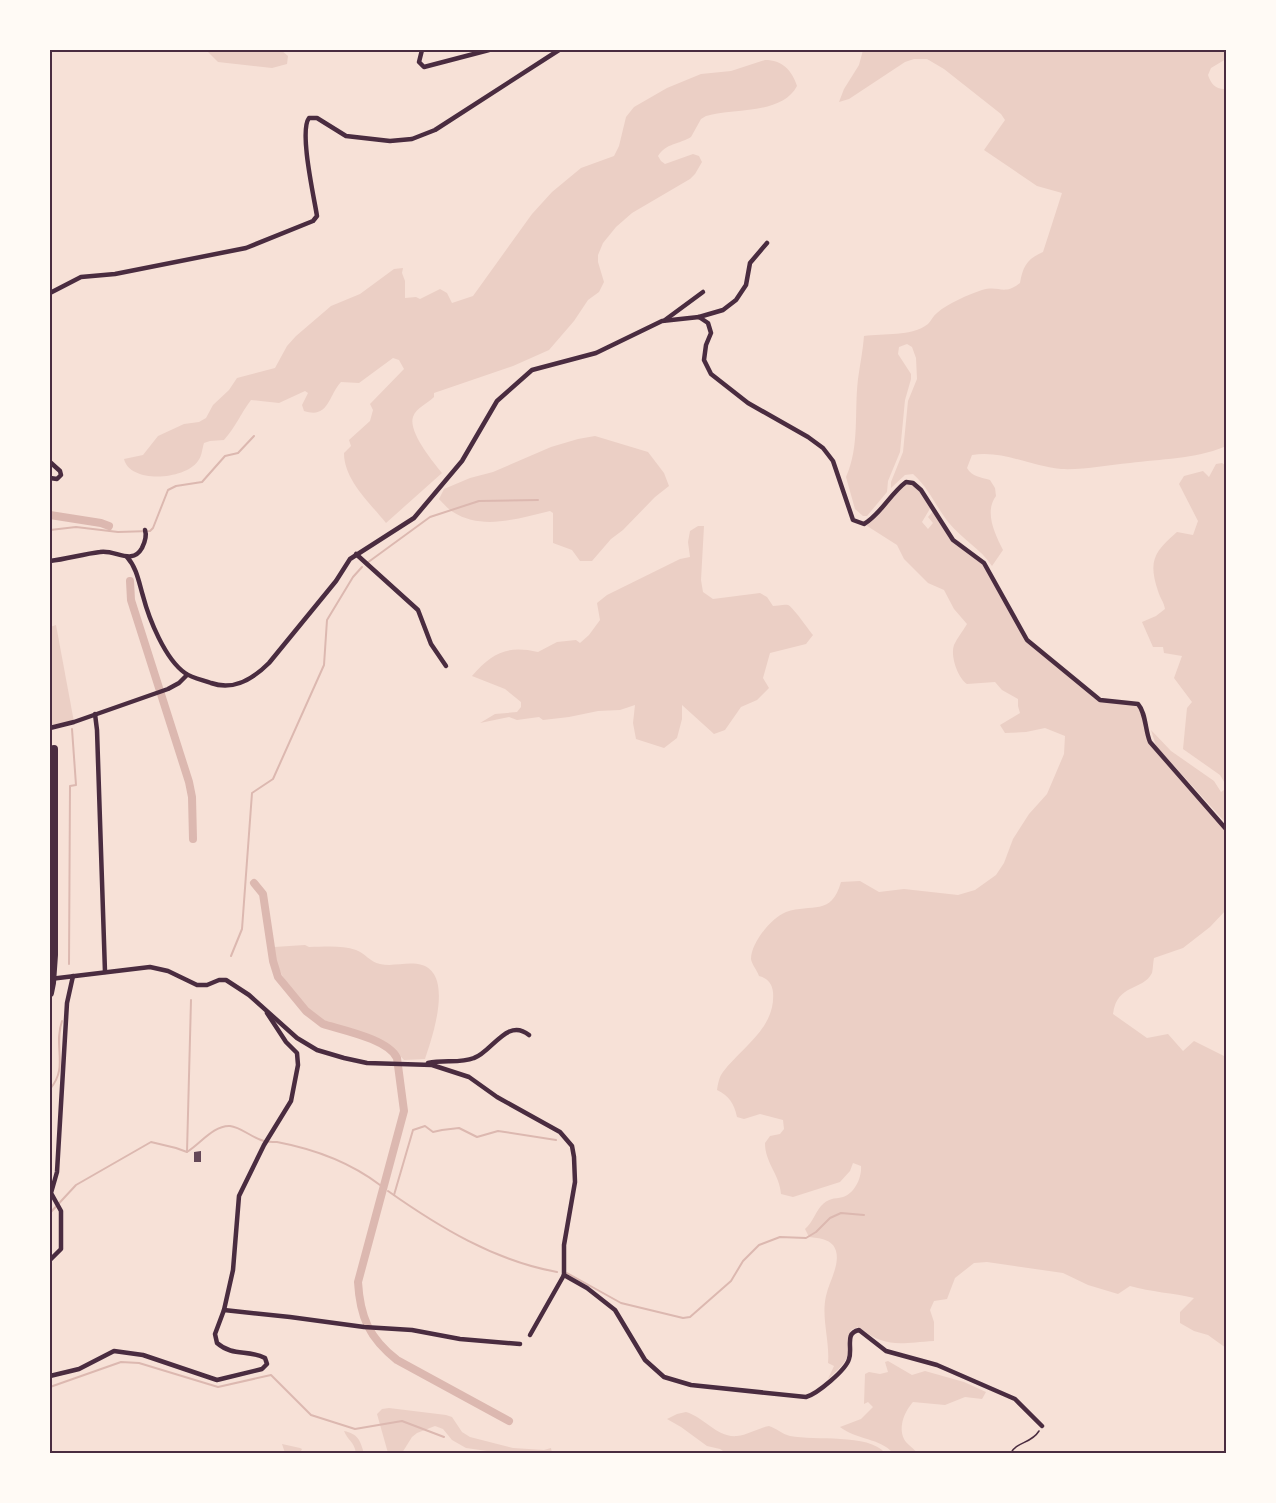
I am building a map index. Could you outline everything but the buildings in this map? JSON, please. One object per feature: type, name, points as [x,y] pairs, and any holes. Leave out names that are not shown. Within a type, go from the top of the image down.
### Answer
[{"type":"main road","points":[[50,993],[54,955],[54,749]]},
{"type":"street","points":[[422,50],[419,62],[424,68],[489,50]]},
{"type":"street","points":[[50,293],[81,278],[115,274],[246,248],[313,221],[317,216],[306,145],[305,123],[309,118],[317,118],[346,136],[390,141],[412,140],[435,130],[557,50]]},
{"type":"street","points":[[662,321],[699,317],[723,310],[736,300],[746,285],[750,263],[767,243]]},
{"type":"street","points":[[50,561],[103,551],[127,558],[138,576],[157,634],[178,667],[188,675],[218,685],[229,686],[249,680],[260,672],[336,581],[350,559],[414,518],[462,461],[497,401],[532,370],[596,352],[662,321],[703,292]]},
{"type":"street","points":[[699,317],[708,322],[711,333],[706,345],[704,360],[711,374],[748,403],[823,448],[833,461],[854,520],[864,524],[897,490],[906,483],[913,483],[921,490],[953,540],[984,563],[1027,640],[1100,700],[1138,704],[1142,708],[1150,742],[1227,829]]},
{"type":"street","points":[[50,462],[60,471],[61,476],[50,478]]},
{"type":"street","points":[[127,558],[139,553],[144,545],[146,532]]},
{"type":"street","points":[[356,554],[418,610],[431,644],[446,666]]},
{"type":"street","points":[[50,728],[168,689],[188,675]]},
{"type":"street","points":[[95,714],[105,972]]},
{"type":"street","points":[[50,979],[150,967],[168,971],[196,985],[207,985],[226,980],[264,1008],[297,1038],[316,1050],[354,1061],[388,1064],[460,1062],[477,1058],[501,1036],[513,1031],[521,1030],[529,1035]]},
{"type":"street","points":[[50,1260],[62,1250],[62,1220],[59,1207],[51,1193],[57,1172],[67,1003],[73,976]]},
{"type":"street","points":[[50,1376],[79,1369],[114,1351],[143,1355],[217,1380],[262,1369],[267,1364],[267,1361],[260,1355],[235,1353],[224,1349],[217,1343],[215,1334],[224,1310],[233,1270],[239,1196],[267,1139],[291,1101],[298,1065],[297,1053],[286,1042],[264,1008]]},
{"type":"street","points":[[426,1064],[469,1077],[497,1097],[560,1132],[569,1141],[574,1157],[575,1174],[564,1245],[564,1275],[530,1335]]},
{"type":"street","points":[[564,1275],[587,1288],[615,1310],[645,1360],[658,1374],[669,1380],[691,1385],[806,1396],[820,1390],[846,1364],[849,1359],[850,1336],[859,1330],[886,1351],[937,1365],[1015,1399],[1040,1428]]},
{"type":"street","points":[[224,1310],[440,1334],[460,1339],[520,1344]]},
{"type":"path","points":[[1010,1454],[1016,1445],[1034,1438],[1040,1428]]},
{"type":"shaded area","points":[[206,50],[281,50],[288,56],[287,64],[272,68],[218,62]]},
{"type":"shaded area","points":[[863,50],[1226,50],[1226,59],[1211,68],[1208,75],[1214,86],[1226,89],[1226,448],[1177,458],[1070,469],[1050,467],[1006,456],[972,455],[967,468],[969,471],[990,480],[995,488],[996,496],[991,516],[994,530],[1003,550],[992,566],[949,523],[924,485],[913,474],[905,475],[891,488],[891,482],[903,452],[908,401],[917,379],[916,358],[912,347],[907,344],[899,347],[898,354],[911,374],[905,400],[900,452],[888,481],[887,492],[867,516],[863,516],[855,509],[846,477],[855,441],[858,379],[864,336],[914,331],[928,324],[942,309],[965,297],[982,290],[1009,289],[1020,283],[1027,264],[1033,257],[1043,252],[1062,193],[1037,186],[984,150],[1005,120],[1001,114],[944,69],[927,59],[905,62],[849,99],[839,102],[859,65]]},
{"type":"shaded area","points":[[771,60],[786,67],[797,86],[790,95],[769,106],[706,116],[701,119],[691,137],[661,152],[658,156],[665,164],[693,154],[699,156],[702,162],[690,179],[632,213],[616,227],[603,243],[598,255],[604,282],[599,292],[588,300],[574,321],[549,350],[513,366],[434,393],[434,397],[417,411],[412,423],[414,431],[442,473],[386,523],[353,482],[348,473],[344,453],[351,446],[349,440],[370,421],[373,410],[370,404],[404,369],[399,360],[393,358],[359,383],[341,382],[327,405],[318,412],[304,411],[302,405],[308,393],[305,391],[279,403],[251,400],[224,440],[204,443],[198,461],[182,472],[147,476],[136,473],[128,467],[124,459],[143,455],[158,436],[184,424],[199,422],[206,418],[213,405],[229,390],[237,378],[275,368],[287,346],[296,336],[331,306],[360,294],[394,269],[403,268],[405,298],[420,299],[440,289],[447,293],[452,303],[473,296],[532,214],[552,192],[581,168],[614,156],[619,146],[626,117],[634,107],[667,88],[701,74],[731,71]]},
{"type":"shaded area","points":[[595,436],[648,452],[664,473],[669,486],[611,539],[592,561],[580,561],[572,550],[553,543],[553,513],[550,511],[501,521],[476,521],[453,512],[439,499],[444,489],[470,478],[493,472],[551,447]]},
{"type":"shaded area","points":[[1222,463],[1226,466],[1226,785],[1220,775],[1183,749],[1187,708],[1192,702],[1174,678],[1182,656],[1164,653],[1163,647],[1153,647],[1142,622],[1165,609],[1155,581],[1154,564],[1158,552],[1177,532],[1193,535],[1198,521],[1179,484],[1184,476],[1203,471],[1209,477],[1216,464]]},
{"type":"shaded area","points":[[906,482],[913,483],[931,507],[922,522],[928,529],[933,523],[928,517],[934,510],[953,540],[959,541],[984,563],[1024,637],[1065,669],[1094,698],[1135,704],[1141,710],[1147,736],[1226,829],[1226,910],[1210,927],[1183,948],[1154,958],[1152,973],[1148,979],[1120,997],[1115,1004],[1113,1014],[1147,1038],[1168,1034],[1183,1051],[1194,1041],[1226,1057],[1226,1348],[1208,1335],[1194,1331],[1180,1323],[1180,1312],[1194,1298],[1130,1286],[1118,1294],[1088,1285],[1063,1273],[987,1262],[974,1263],[955,1278],[947,1299],[934,1301],[930,1310],[934,1322],[934,1341],[886,1342],[858,1327],[851,1330],[849,1335],[846,1360],[828,1379],[834,1366],[828,1363],[825,1304],[837,1256],[832,1244],[809,1237],[805,1229],[824,1203],[851,1192],[859,1180],[861,1166],[853,1163],[850,1171],[840,1182],[793,1197],[781,1194],[767,1157],[765,1143],[770,1136],[780,1134],[784,1129],[783,1120],[760,1114],[744,1119],[737,1117],[730,1100],[717,1090],[723,1072],[764,1027],[769,1016],[772,1005],[772,986],[769,981],[759,976],[751,959],[754,946],[768,925],[786,912],[826,904],[837,893],[841,882],[860,881],[879,892],[904,889],[958,895],[975,890],[996,875],[1004,863],[1013,839],[1029,814],[1047,794],[1064,754],[1065,736],[1045,728],[1005,733],[1000,725],[1020,713],[1018,699],[1002,690],[995,682],[967,684],[964,681],[956,666],[953,650],[955,642],[967,624],[954,609],[944,590],[928,583],[904,559],[897,545],[864,524]]},
{"type":"shaded area","points":[[698,526],[704,526],[701,580],[703,592],[713,599],[760,593],[767,597],[773,606],[788,605],[813,635],[806,644],[770,653],[763,678],[769,688],[757,700],[741,707],[725,730],[714,734],[682,705],[682,719],[677,738],[664,748],[636,739],[633,723],[635,705],[620,710],[598,711],[569,717],[517,720],[509,717],[480,723],[495,714],[517,712],[521,707],[521,702],[505,689],[472,676],[486,662],[493,656],[509,650],[538,652],[557,642],[576,640],[580,643],[600,620],[597,603],[607,595],[680,559],[690,557],[688,542],[690,531]]},
{"type":"shaded area","points":[[56,625],[74,722],[50,728],[50,627]]},
{"type":"shaded area","points":[[1151,730],[1171,751],[1214,781],[1221,792],[1224,790],[1226,823],[1156,746]]},
{"type":"shaded area","points":[[305,945],[351,948],[380,964],[417,964],[432,971],[437,981],[438,1008],[425,1059],[404,1060],[385,1044],[328,1023],[310,1012],[282,975],[277,965],[274,947]]},
{"type":"shaded area","points":[[888,1361],[912,1375],[925,1371],[964,1382],[986,1392],[982,1399],[965,1397],[945,1405],[913,1402],[905,1414],[902,1434],[905,1441],[917,1453],[893,1453],[882,1444],[840,1427],[861,1419],[873,1407],[868,1402],[864,1404],[865,1374],[888,1372],[885,1362]]},
{"type":"shaded area","points":[[382,1409],[446,1415],[452,1417],[462,1432],[470,1437],[513,1448],[544,1450],[551,1448],[552,1453],[487,1453],[487,1451],[466,1448],[452,1440],[443,1429],[435,1426],[412,1437],[402,1453],[388,1453],[377,1414]]},
{"type":"shaded area","points":[[686,1412],[717,1431],[730,1436],[769,1426],[790,1436],[854,1440],[877,1447],[885,1453],[726,1453],[707,1446],[667,1419]]},
{"type":"shaded area","points":[[344,1431],[358,1438],[364,1453],[356,1453]]},
{"type":"shaded area","points":[[282,1444],[302,1449],[300,1453],[285,1453]]},
{"type":"waterway","points":[[50,530],[76,527],[118,532],[150,531],[168,490],[176,486],[202,482],[225,456],[238,453],[254,436]]},
{"type":"waterway","points":[[367,563],[430,517],[479,501],[538,500]]},
{"type":"waterway","points":[[50,515],[109,526]]},
{"type":"waterway","points":[[231,956],[242,929],[252,793],[273,779],[324,665],[327,620],[353,577],[362,567]]},
{"type":"waterway","points":[[130,581],[131,600],[189,782],[192,797],[193,839]]},
{"type":"waterway","points":[[69,964],[70,786],[76,785],[72,729]]},
{"type":"waterway","points":[[254,883],[263,894],[273,961],[278,977],[306,1011],[323,1024],[375,1040],[392,1051],[397,1058],[404,1111],[358,1282],[361,1306],[368,1326],[379,1343],[397,1360],[509,1421]]},
{"type":"waterway","points":[[187,1152],[191,1000]]},
{"type":"waterway","points":[[50,1089],[59,1073],[59,1040],[62,1021]]},
{"type":"waterway","points":[[50,1213],[76,1185],[151,1142],[187,1152],[213,1132],[230,1126],[264,1141],[291,1145],[331,1158],[357,1170],[380,1185]]},
{"type":"waterway","points":[[394,1195],[413,1130],[425,1126],[433,1132],[459,1128],[477,1137],[498,1131],[556,1140]]},
{"type":"waterway","points":[[388,1191],[468,1241],[512,1260],[557,1272]]},
{"type":"waterway","points":[[567,1273],[621,1303],[683,1318],[690,1317],[731,1281],[743,1261],[759,1245],[780,1237],[806,1238],[830,1218],[841,1213],[864,1215]]},
{"type":"waterway","points":[[50,1387],[121,1362],[139,1363],[218,1387],[271,1375],[311,1415],[355,1429],[402,1421],[444,1437]]}]
